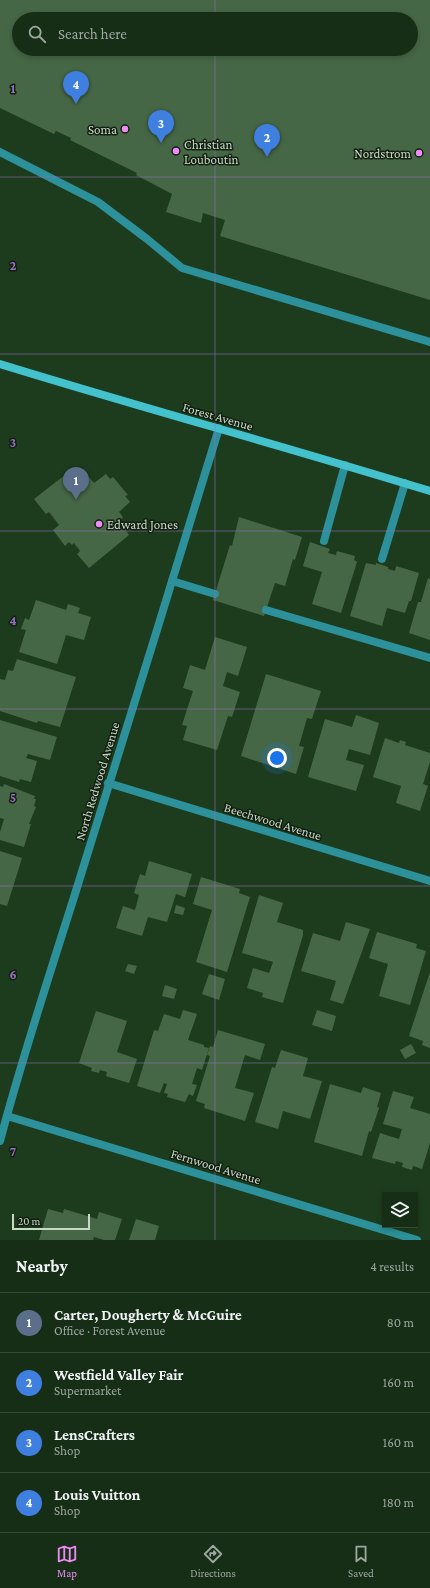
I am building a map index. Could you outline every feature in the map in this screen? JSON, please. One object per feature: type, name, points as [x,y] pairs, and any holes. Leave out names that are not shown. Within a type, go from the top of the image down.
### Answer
[{"type":"main road","name":"Forest Avenue","points":[[0,364],[106,397],[219,428],[430,491]]},
{"type":"street","points":[[0,152],[98,202],[147,238],[182,268],[430,342]]},
{"type":"street","name":"North Redwood Avenue","points":[[0,1141],[108,783],[219,428]]},
{"type":"street","points":[[324,541],[345,465]]},
{"type":"street","points":[[382,559],[405,483]]},
{"type":"street","points":[[172,582],[215,594]]},
{"type":"street","points":[[266,610],[430,658]]},
{"type":"street","name":"Beechwood Avenue","points":[[108,783],[430,881]]},
{"type":"street","name":"Fernwood Avenue","points":[[7,1116],[417,1240]]},
{"type":"building","points":[[0,0],[430,0],[430,300],[220,236],[225,220],[203,213],[201,223],[166,212],[172,194],[136,175],[137,173],[70,140],[71,138],[56,131],[54,134],[0,108]]},
{"type":"building","points":[[74,468],[84,477],[83,478],[85,481],[89,477],[94,483],[106,474],[110,479],[113,477],[128,495],[125,496],[130,502],[119,512],[123,517],[118,522],[121,525],[122,524],[129,535],[89,568],[77,554],[80,551],[74,543],[72,545],[69,542],[65,546],[53,530],[59,525],[49,512],[46,514],[34,499]]},
{"type":"building","points":[[239,517],[302,537],[295,560],[293,559],[285,586],[275,583],[264,616],[213,600],[230,545],[232,546]]},
{"type":"building","points":[[310,542],[330,549],[328,553],[336,555],[337,551],[355,556],[354,560],[357,562],[341,613],[312,604],[322,572],[303,566]]},
{"type":"building","points":[[366,563],[376,565],[376,563],[395,571],[396,566],[419,573],[411,601],[409,601],[405,613],[387,608],[382,626],[350,616]]},
{"type":"building","points":[[428,578],[430,579],[430,640],[409,633],[418,602],[421,602]]},
{"type":"building","points":[[36,600],[66,610],[68,604],[80,608],[78,613],[91,617],[84,640],[66,635],[57,664],[19,652],[26,630],[21,629],[25,618],[29,620]]},
{"type":"building","points":[[215,637],[247,647],[238,676],[227,672],[223,686],[240,692],[232,717],[228,716],[217,750],[183,740],[187,726],[182,725],[193,691],[183,688],[190,665],[205,670]]},
{"type":"building","points":[[17,659],[76,677],[60,727],[38,721],[37,723],[0,711],[0,679],[5,680],[8,670],[13,671]]},
{"type":"building","points":[[266,674],[321,691],[312,719],[307,718],[299,746],[304,747],[296,774],[241,756]]},
{"type":"building","points":[[356,715],[379,723],[370,755],[349,749],[346,760],[364,765],[356,791],[308,777],[325,719],[352,727]]},
{"type":"building","points":[[0,720],[57,737],[50,760],[28,754],[26,758],[37,761],[31,782],[20,779],[19,782],[0,776]]},
{"type":"building","points":[[385,738],[399,743],[400,740],[406,742],[405,745],[430,753],[430,762],[423,784],[428,786],[420,811],[396,803],[401,786],[373,777]]},
{"type":"building","points":[[4,784],[35,796],[34,799],[36,799],[34,806],[36,807],[29,824],[31,824],[24,847],[0,840],[0,832],[4,819],[0,818],[0,786],[3,787]]},
{"type":"building","points":[[0,851],[22,858],[7,906],[0,904]]},
{"type":"building","points":[[149,861],[192,874],[185,897],[176,894],[167,922],[148,917],[142,936],[116,928],[123,906],[135,910],[139,895],[134,893],[140,874],[145,876]]},
{"type":"building","points":[[201,877],[240,889],[239,893],[250,897],[227,972],[196,962],[212,910],[193,904]]},
{"type":"building","points":[[259,895],[283,903],[277,922],[303,930],[303,935],[283,1003],[262,997],[263,993],[247,988],[253,968],[269,973],[273,962],[242,953]]},
{"type":"building","points":[[176,905],[185,908],[183,915],[174,913]]},
{"type":"building","points":[[346,922],[370,929],[343,1004],[330,1000],[336,981],[301,971],[313,933],[340,941]]},
{"type":"building","points":[[377,932],[417,944],[416,948],[426,951],[410,1005],[379,996],[388,964],[369,958]]},
{"type":"building","points":[[128,964],[137,966],[134,974],[125,971]]},
{"type":"building","points":[[430,972],[430,1048],[422,1045],[423,1041],[409,1036]]},
{"type":"building","points":[[209,974],[225,979],[219,1000],[202,994]]},
{"type":"building","points":[[165,985],[177,989],[174,999],[162,996]]},
{"type":"building","points":[[183,1010],[197,1014],[188,1040],[209,1048],[202,1070],[197,1068],[192,1084],[197,1085],[193,1096],[189,1094],[185,1102],[167,1097],[168,1094],[164,1093],[167,1084],[164,1083],[160,1093],[137,1086],[154,1030],[158,1031],[164,1014],[180,1019]]},
{"type":"building","points":[[317,1010],[336,1016],[332,1031],[312,1025]]},
{"type":"building","points":[[96,1011],[127,1021],[117,1052],[137,1059],[129,1083],[106,1076],[107,1072],[100,1070],[99,1073],[91,1071],[92,1068],[79,1063]]},
{"type":"building","points":[[218,1030],[265,1044],[260,1060],[245,1055],[235,1088],[254,1093],[245,1121],[204,1108],[205,1104],[196,1101],[210,1056],[207,1055],[210,1046],[213,1047]]},
{"type":"building","points":[[411,1044],[416,1053],[405,1059],[400,1050]]},
{"type":"building","points":[[281,1050],[308,1058],[303,1076],[322,1081],[310,1119],[283,1111],[278,1129],[255,1122],[272,1067],[275,1068]]},
{"type":"building","points":[[330,1084],[361,1093],[363,1087],[381,1093],[377,1107],[379,1108],[371,1132],[369,1131],[362,1156],[314,1142]]},
{"type":"building","points":[[393,1091],[414,1097],[410,1108],[430,1114],[430,1143],[422,1169],[413,1166],[412,1170],[402,1167],[403,1163],[396,1161],[395,1164],[372,1158],[380,1133],[399,1139],[402,1129],[383,1124]]},
{"type":"building","points":[[48,1209],[63,1213],[64,1209],[97,1219],[99,1212],[122,1219],[115,1240],[104,1240],[94,1237],[93,1240],[39,1240]]},
{"type":"building","points":[[136,1219],[159,1226],[155,1240],[129,1240]]},
{"type":"place","name":"Louis Vuitton","points":[[76,104]]},
{"type":"place","name":"Soma","points":[[125,129]]},
{"type":"place","name":"LensCrafters","points":[[161,143]]},
{"type":"place","name":"Christian Louboutin","points":[[176,151]]},
{"type":"place","name":"Nordstrom","points":[[419,153]]},
{"type":"place","name":"Westfield Valley Fair","points":[[267,157]]},
{"type":"place","name":"Carter, Dougherty & McGuire","points":[[76,500]]},
{"type":"place","name":"Edward Jones","points":[[99,524]]}]
